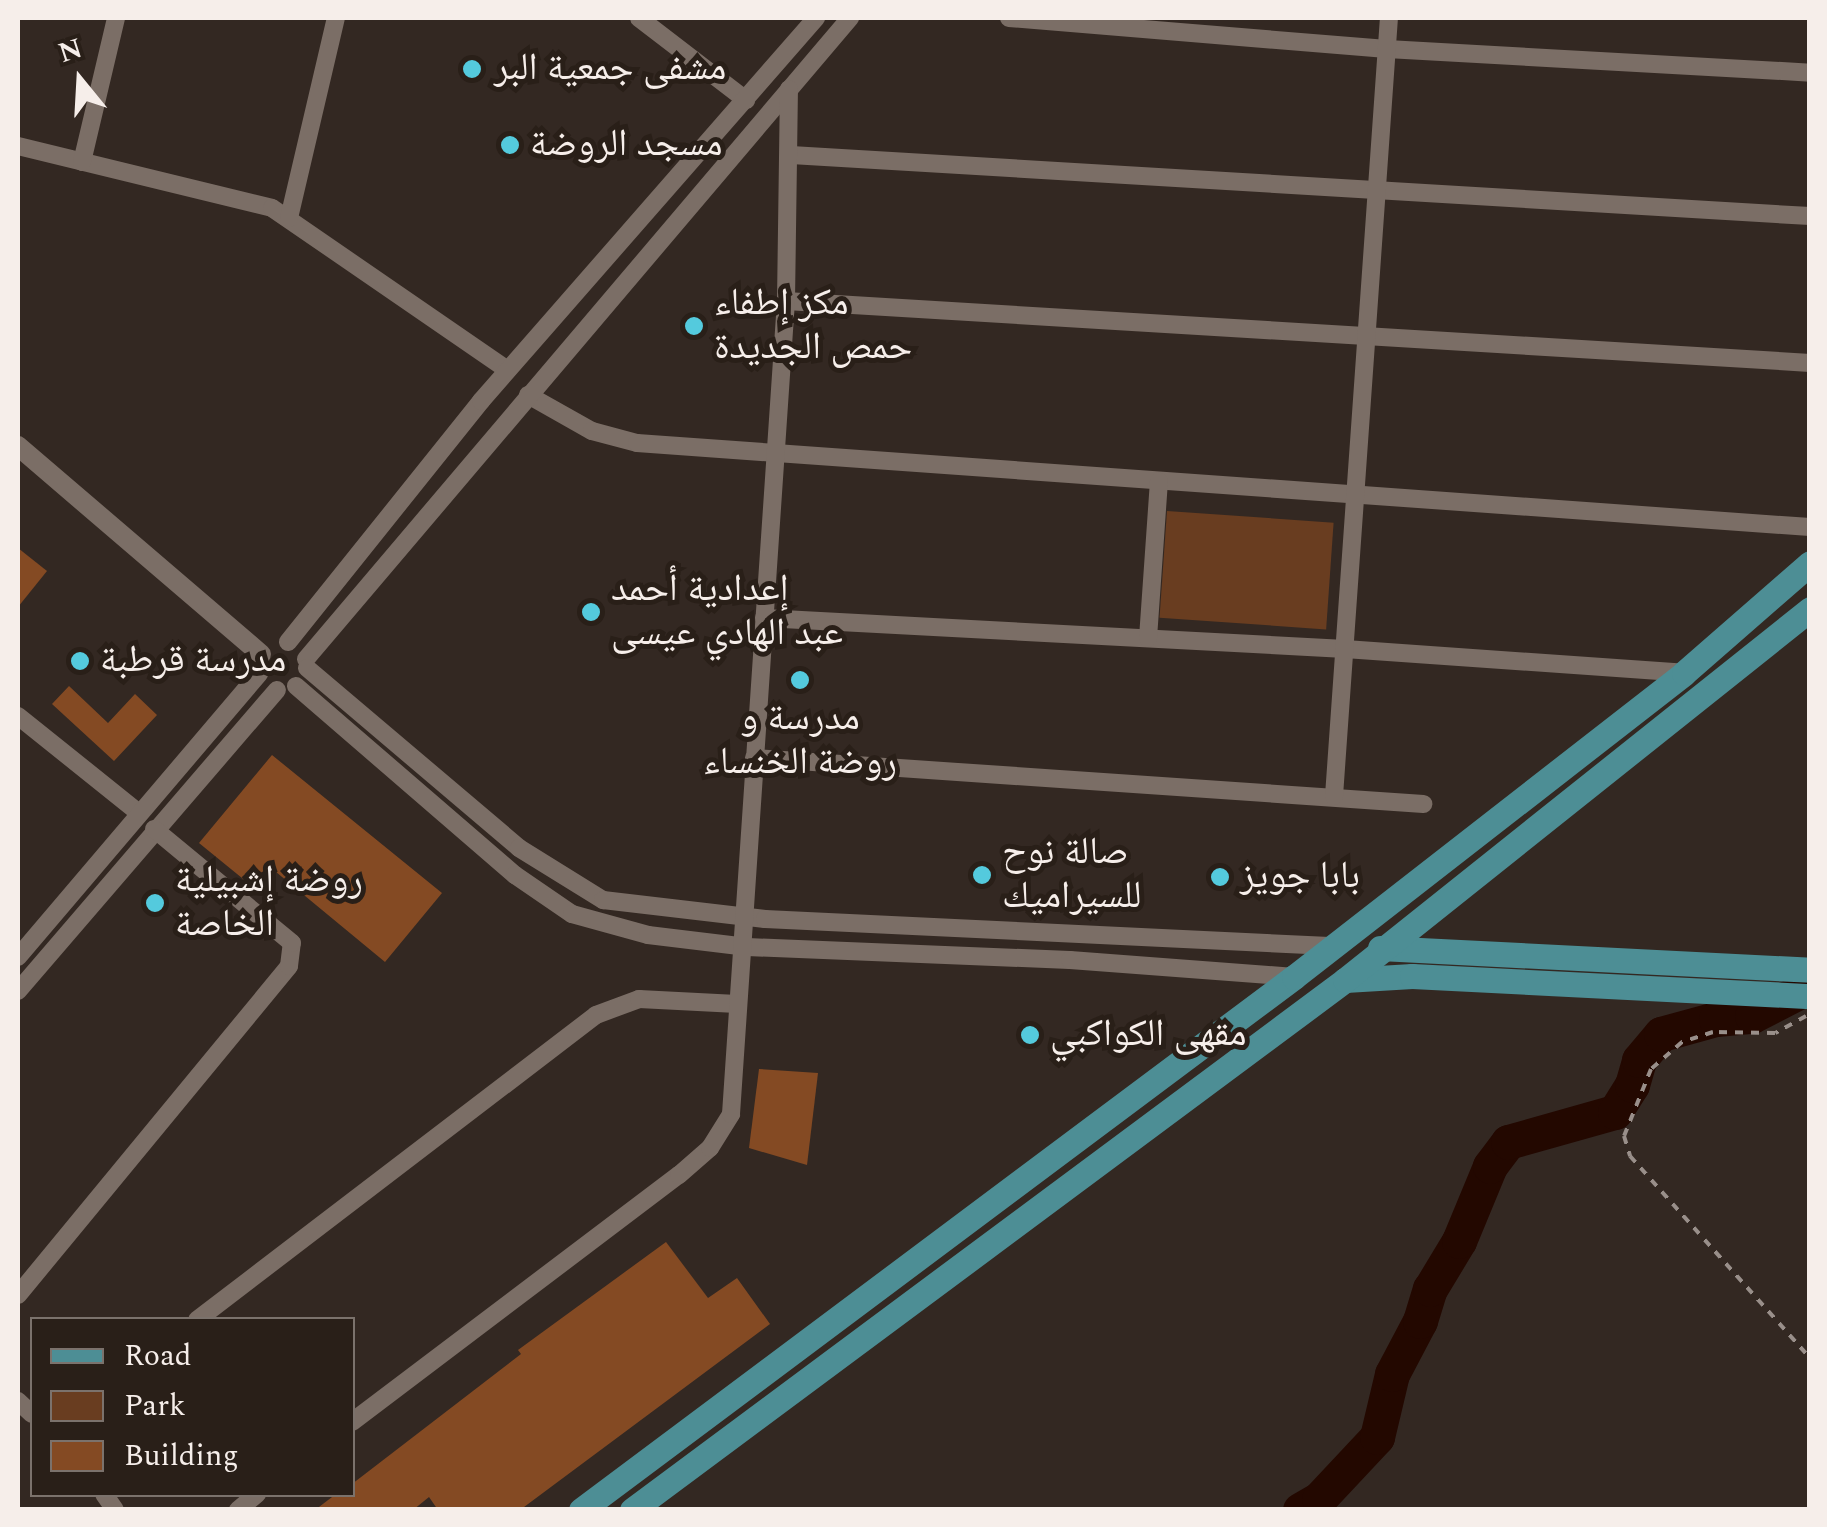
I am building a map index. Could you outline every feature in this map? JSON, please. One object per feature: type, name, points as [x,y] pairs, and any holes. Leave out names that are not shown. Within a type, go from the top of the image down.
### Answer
[{"type":"main road","points":[[581,1510],[1294,977],[1684,673],[1810,563]]},
{"type":"main road","points":[[632,1510],[1345,980],[1810,609]]},
{"type":"main road","points":[[1329,946],[1385,948],[1805,989]]},
{"type":"main road","points":[[1294,977],[1448,977],[1727,992],[1805,989]]},
{"type":"street","points":[[82,162],[116,18]]},
{"type":"street","points":[[289,218],[336,18]]},
{"type":"street","points":[[639,18],[746,100]]},
{"type":"street","points":[[18,957],[274,643],[288,642],[508,370],[816,18]]},
{"type":"street","points":[[296,686],[307,664],[528,395],[850,18]]},
{"type":"street","points":[[1009,18],[1245,26],[1387,48],[1810,73]]},
{"type":"street","points":[[1334,796],[1389,18]]},
{"type":"street","points":[[355,1420],[710,1148],[731,1114],[786,301],[790,89]]},
{"type":"street","points":[[18,146],[272,208],[508,370]]},
{"type":"street","points":[[791,155],[1810,216]]},
{"type":"street","points":[[786,301],[1810,364]]},
{"type":"street","points":[[528,395],[592,430],[637,443],[1810,526]]},
{"type":"street","points":[[18,446],[260,664],[277,690]]},
{"type":"street","points":[[1148,638],[1159,481]]},
{"type":"street","points":[[764,618],[1345,648],[1684,673]]},
{"type":"street","points":[[288,642],[307,664],[518,848],[603,900],[742,917],[1329,946]]},
{"type":"street","points":[[18,992],[277,690],[296,686]]},
{"type":"street","points":[[296,686],[514,875],[572,914],[648,935],[740,946],[1070,960],[1294,977]]},
{"type":"street","points":[[18,716],[139,813]]},
{"type":"street","points":[[754,758],[1423,804]]},
{"type":"street","points":[[18,1294],[289,966],[292,943],[154,830]]},
{"type":"street","points":[[201,1317],[596,1015],[639,999],[737,1004]]},
{"type":"path","points":[[1805,989],[1800,1023],[1775,1033],[1713,1032],[1682,1042],[1651,1069],[1624,1136],[1630,1156],[1810,1358]]},
{"type":"green space","points":[[1167,511],[1334,523],[1326,629],[1160,618]]},
{"type":"building","points":[[18,548],[47,571],[18,607]]},
{"type":"building","points":[[69,686],[108,723],[135,694],[157,715],[114,761],[52,704]]},
{"type":"building","points":[[272,755],[442,893],[385,962],[270,867],[253,887],[199,843]]},
{"type":"building","points":[[759,1069],[818,1073],[807,1165],[749,1148]]},
{"type":"building","points":[[666,1242],[708,1298],[737,1278],[770,1324],[520,1510],[438,1510],[429,1497],[413,1510],[315,1510],[332,1497],[355,1497],[355,1482],[521,1354],[518,1350]]},
{"type":"waterway","points":[[1300,1510],[1319,1499],[1377,1437],[1392,1374],[1420,1321],[1430,1289],[1459,1241],[1490,1166],[1508,1142],[1615,1112],[1632,1085],[1639,1060],[1661,1034],[1716,1019],[1752,1016],[1810,986]]},
{"type":"place","name":"مشفى جمعية البر","points":[[472,69]]},
{"type":"place","name":"مسجد الروضة","points":[[510,145]]},
{"type":"place","name":"مكز إطفاء حمص الجديدة","points":[[694,326]]},
{"type":"place","name":"إعدادية أحمد عبد الهادي عيسى","points":[[591,612]]},
{"type":"place","name":"مدرسة قرطبة","points":[[80,661]]},
{"type":"place","name":"مدرسة و روضة الخنساء","points":[[800,680]]},
{"type":"place","name":"صالة نوح للسيراميك","points":[[982,875]]},
{"type":"place","name":"بابا جويز","points":[[1220,877]]},
{"type":"place","name":"روضة إشبيلية الخاصة","points":[[155,903]]},
{"type":"place","name":"مقهى الكواكبي","points":[[1030,1035]]}]
